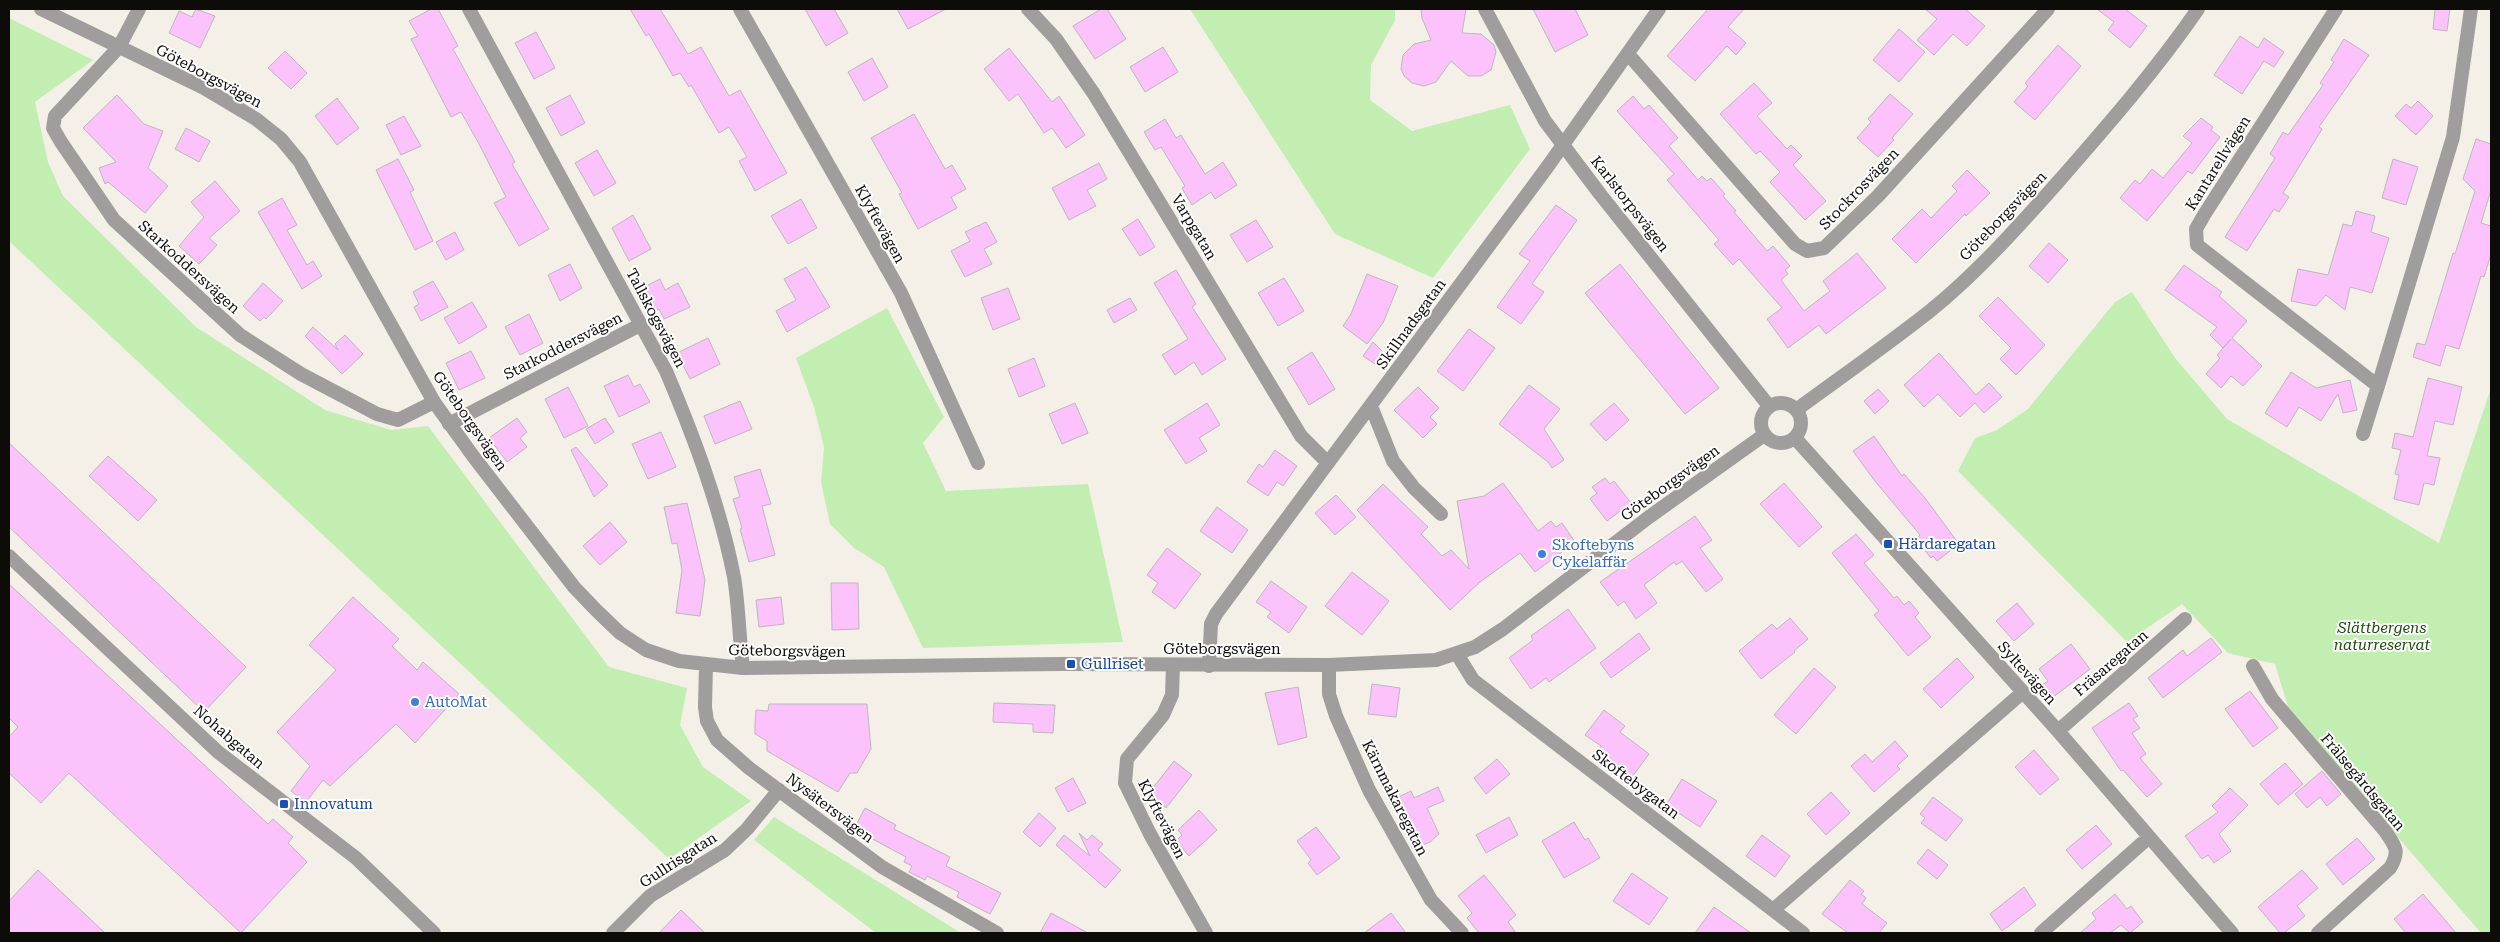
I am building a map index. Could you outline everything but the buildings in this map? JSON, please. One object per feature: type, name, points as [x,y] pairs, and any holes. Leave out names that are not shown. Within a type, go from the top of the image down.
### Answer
[{"type":"street","name":"Göteborgsvägen","points":[[41,9],[204,88],[256,119],[281,139],[300,162],[434,402],[449,424],[574,587],[602,616],[620,633],[646,650],[679,661],[743,668],[1063,664],[1329,665],[1428,661],[1457,654],[1475,647],[1503,629],[1649,517],[1764,435]]},
{"type":"street","points":[[119,47],[140,9]]},
{"type":"street","name":"Tallskogsvägen","points":[[469,9],[666,370],[688,422],[712,492],[734,578],[743,668]]},
{"type":"street","name":"Klyftevägen","points":[[740,9],[901,293],[978,463]]},
{"type":"street","name":"Varpgatan","points":[[1028,9],[1056,39],[1094,94],[1301,436],[1328,463]]},
{"type":"street","name":"Karlstorpsvägen","points":[[1485,9],[1545,120],[1769,406]]},
{"type":"street","name":"Skillnadsgatan","points":[[1209,666],[1211,624],[1216,614],[1564,145],[1659,9]]},
{"type":"street","name":"Stockrosvägen","points":[[1628,54],[1795,244],[1807,250],[1824,248],[1878,196],[2048,9]]},
{"type":"street","name":"Göteborgsvägen","points":[[1796,410],[1931,310],[1980,265],[2032,211],[2096,139],[2177,39],[2198,9]]},
{"type":"street","name":"Kantarellvägen","points":[[2336,9],[2196,228],[2197,245],[2378,386]]},
{"type":"street","points":[[2364,434],[2453,137],[2471,9]]},
{"type":"street","name":"Starkoddersvägen","points":[[119,47],[55,116],[53,128],[114,220],[240,335],[301,374],[377,414],[398,420],[434,402]]},
{"type":"street","name":"Starkoddersvägen","points":[[449,424],[640,325]]},
{"type":"street","points":[[1783,402],[1796,410],[1800,416],[1801,426],[1795,438],[1781,443],[1772,441],[1764,435],[1761,420],[1769,406],[1783,402]]},
{"type":"street","points":[[1371,406],[1393,462],[1414,488],[1441,514]]},
{"type":"street","name":"Syltevägen","points":[[1795,438],[2058,731],[2148,838],[2232,933]]},
{"type":"street","name":"Nohabgatan","points":[[9,556],[218,752],[356,858],[434,933]]},
{"type":"street","name":"Fräsaregatan","points":[[2058,731],[2185,619]]},
{"type":"street","name":"Skoftebygatan","points":[[1457,654],[1473,680],[1803,933]]},
{"type":"street","name":"Nysätersvägen","points":[[706,665],[704,707],[707,721],[717,740],[882,867],[997,933]]},
{"type":"street","name":"Klyftevägen","points":[[1173,665],[1172,696],[1164,715],[1127,759],[1125,783],[1150,834],[1206,933]]},
{"type":"street","name":"Kärnmakaregatan","points":[[1329,665],[1329,694],[1336,716],[1369,790],[1431,900],[1462,933]]},
{"type":"street","name":"Frälsegårdsgatan","points":[[2253,666],[2272,699],[2386,831],[2395,846],[2396,857],[2390,868],[2318,933]]},
{"type":"street","points":[[1773,910],[2023,692]]},
{"type":"street","name":"Gullrisgatan","points":[[613,933],[650,896],[724,850],[748,828],[780,790]]},
{"type":"street","points":[[2041,933],[2148,838]]},
{"type":"green space","points":[[1190,9],[1395,9],[1395,20],[1371,65],[1370,100],[1412,131],[1510,105],[1530,149],[1433,278],[1335,234]]},
{"type":"green space","points":[[9,18],[93,60],[35,102],[48,162],[63,196],[196,327],[325,410],[391,430],[428,426],[609,667],[687,688],[680,725],[703,767],[751,801],[669,859],[9,241]]},
{"type":"green space","name":"Slättbergens naturreservat","points":[[2132,292],[2175,358],[2227,419],[2439,543],[2491,388],[2491,933],[2481,933],[2290,713],[2275,664],[2228,653],[2182,604],[2127,642],[1958,471],[1975,438],[1997,430],[2028,409],[2115,302]]},
{"type":"green space","points":[[887,308],[944,417],[923,443],[946,491],[1088,484],[1123,642],[923,648],[884,567],[854,548],[830,524],[821,482],[824,447],[814,407],[796,358]]},
{"type":"green space","points":[[774,817],[961,933],[876,933],[754,840]]},
{"type":"place","name":"Härdaregatan","points":[[1888,544]]},
{"type":"place","name":"Skoftebyns Cykelaffär","points":[[1542,554]]},
{"type":"place","name":"Gullriset","points":[[1071,664]]},
{"type":"place","name":"AutoMat","points":[[415,702]]},
{"type":"place","name":"Innovatum","points":[[284,804]]}]
